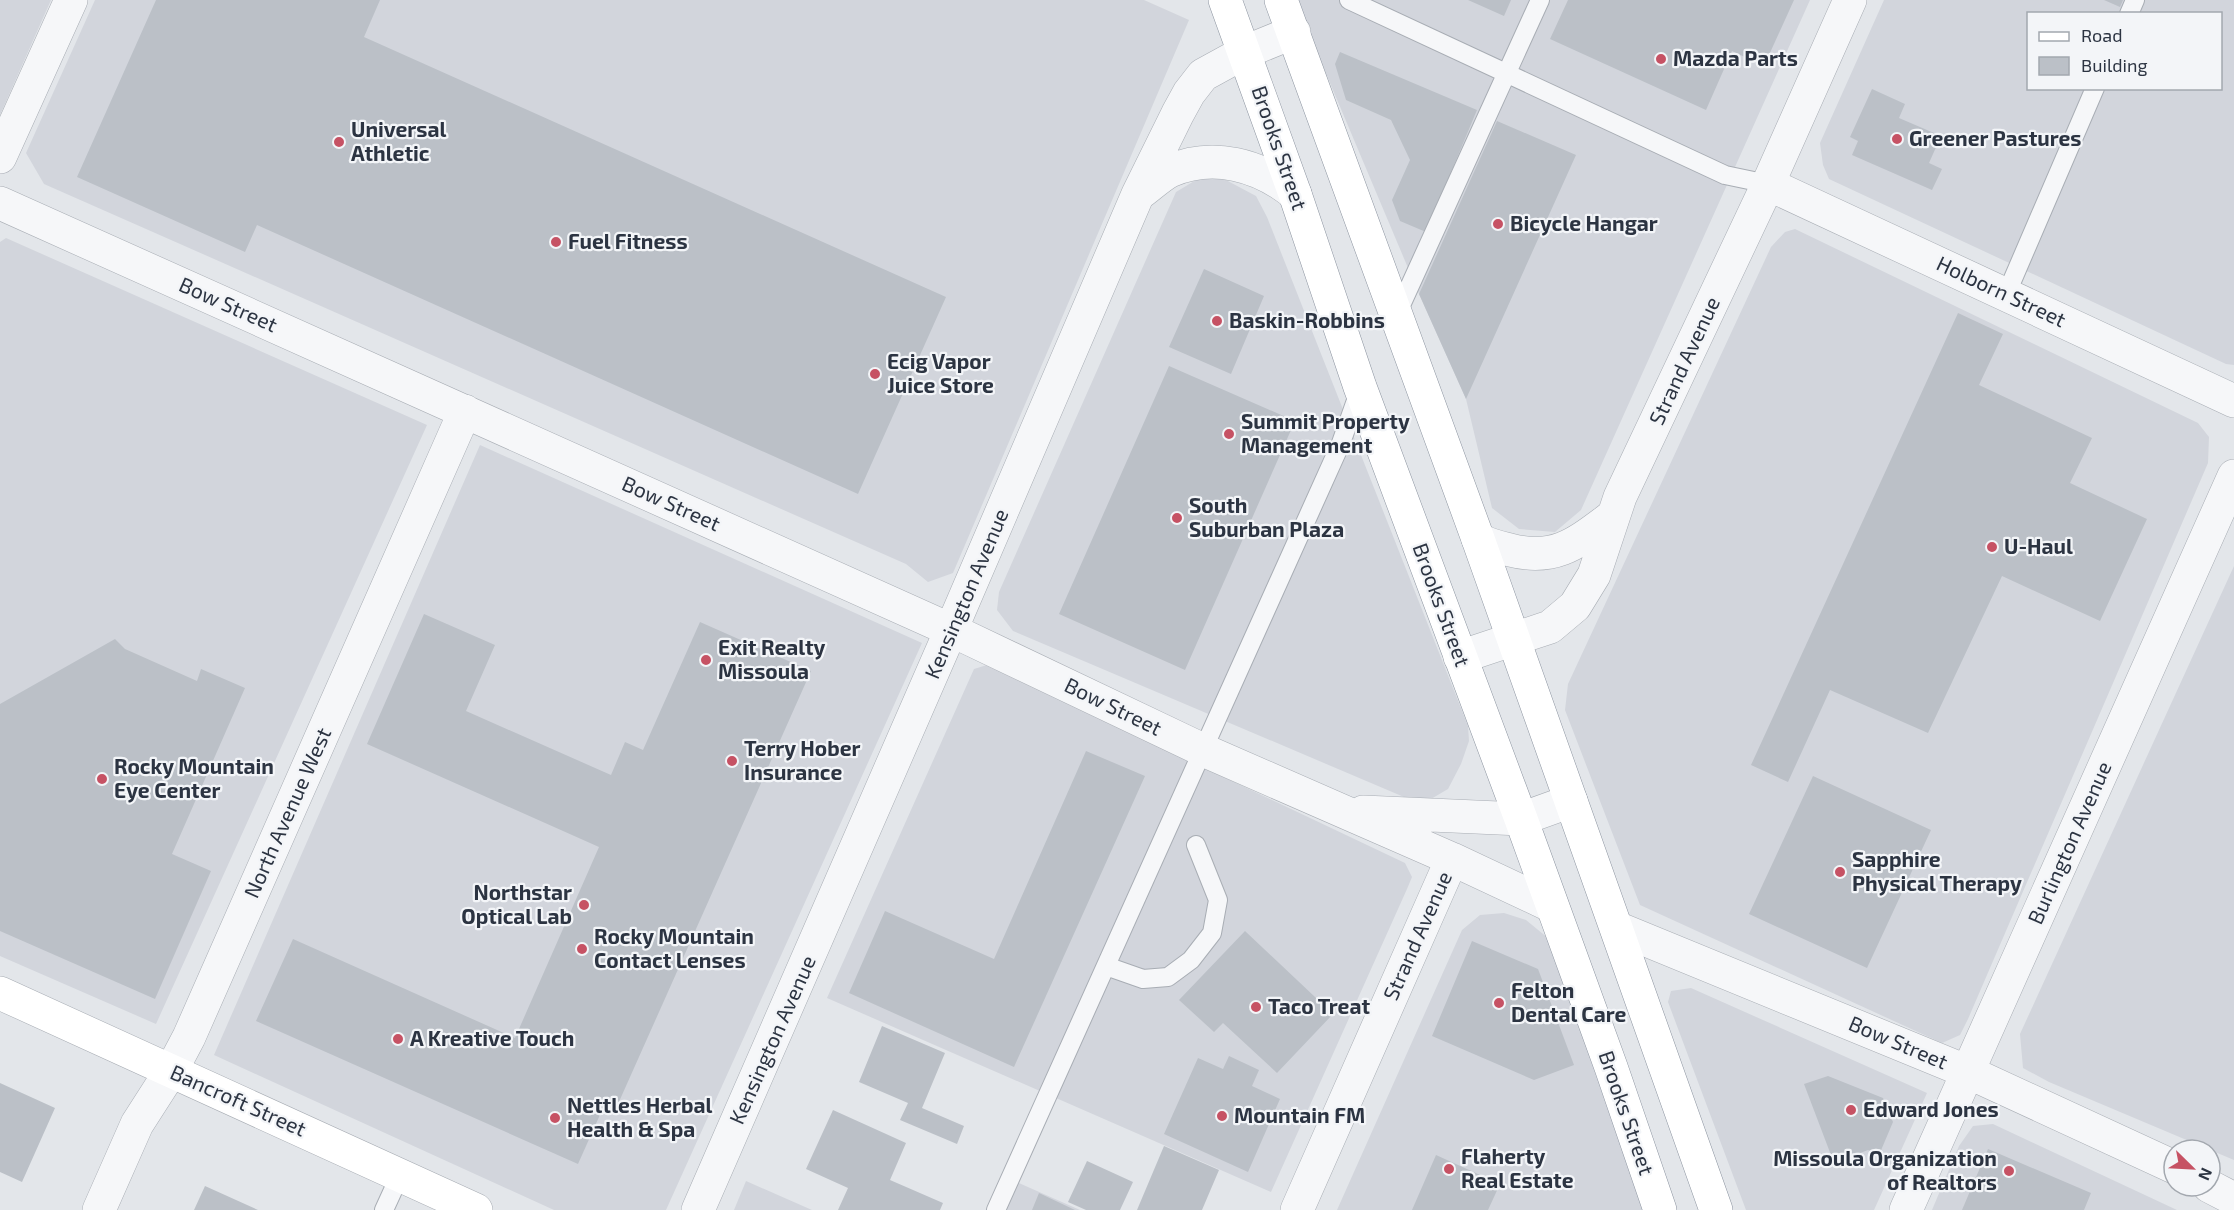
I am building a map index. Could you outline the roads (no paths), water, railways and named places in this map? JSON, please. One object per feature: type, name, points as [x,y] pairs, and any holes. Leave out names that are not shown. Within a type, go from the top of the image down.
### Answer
[{"type":"main road","name":"Brooks Street","points":[[1225,0],[1295,194],[1360,387],[1521,819],[1660,1210]]},
{"type":"main road","points":[[1281,0],[1478,539],[1716,1210]]},
{"type":"main road","name":"Bancroft Street","points":[[0,993],[476,1210]]},
{"type":"street","points":[[0,157],[70,0]]},
{"type":"street","name":"Strand Avenue","points":[[1460,657],[1550,627],[1575,606],[1594,575],[1613,516],[1768,184],[1850,0]]},
{"type":"street","name":"Kensington Avenue","points":[[698,1210],[1138,194],[1178,113],[1203,75],[1245,52],[1294,32]]},
{"type":"street","points":[[1138,194],[1168,172],[1193,163],[1222,162],[1251,167],[1283,184],[1295,194]]},
{"type":"street","name":"Holborn Street","points":[[1768,184],[2234,401]]},
{"type":"street","name":"Bow Street","points":[[0,203],[951,630],[1203,750],[1452,859],[1552,906]]},
{"type":"street","name":"North Avenue West","points":[[99,1210],[137,1124],[171,1071],[194,1026],[465,411]]},
{"type":"street","name":"Burlington Avenue","points":[[1906,1210],[2234,476]]},
{"type":"street","points":[[1478,539],[1486,544],[1523,553],[1557,552],[1579,541],[1613,516]]},
{"type":"street","name":"Bow Street","points":[[1340,811],[1521,819],[1571,801]]},
{"type":"street","name":"Strand Avenue","points":[[1297,1210],[1452,859]]},
{"type":"street","name":"Bow Street","points":[[1617,928],[1968,1072],[2162,1161]]},
{"type":"lane","points":[[1349,0],[1725,175],[1768,184]]},
{"type":"lane","points":[[1397,314],[1540,0]]},
{"type":"lane","points":[[2006,295],[2095,90]]},
{"type":"lane","points":[[996,1210],[1341,443],[1360,387]]},
{"type":"lane","points":[[1106,966],[1143,979],[1168,977],[1191,960],[1212,933],[1218,900],[1197,845]]},
{"type":"lane","points":[[384,1210],[400,1175]]},
{"type":"place","name":"Mazda Parts","points":[[1661,59]]},
{"type":"place","name":"Greener Pastures","points":[[1897,139]]},
{"type":"place","name":"Universal Athletic","points":[[339,142]]},
{"type":"place","name":"Bicycle Hangar","points":[[1498,224]]},
{"type":"place","name":"Fuel Fitness","points":[[556,242]]},
{"type":"place","name":"Baskin-Robbins","points":[[1217,321]]},
{"type":"place","name":"Ecig Vapor Juice Store","points":[[875,374]]},
{"type":"place","name":"Summit Property Management","points":[[1229,434]]},
{"type":"place","name":"South Suburban Plaza","points":[[1177,518]]},
{"type":"place","name":"U-Haul","points":[[1992,547]]},
{"type":"place","name":"Exit Realty Missoula","points":[[706,660]]},
{"type":"place","name":"Terry Hober Insurance","points":[[732,761]]},
{"type":"place","name":"Rocky Mountain Eye Center","points":[[102,779]]},
{"type":"place","name":"Sapphire Physical Therapy","points":[[1840,872]]},
{"type":"place","name":"Northstar Optical Lab","points":[[584,905]]},
{"type":"place","name":"Rocky Mountain Contact Lenses","points":[[582,949]]},
{"type":"place","name":"Felton Dental Care","points":[[1499,1003]]},
{"type":"place","name":"Taco Treat","points":[[1256,1007]]},
{"type":"place","name":"A Kreative Touch","points":[[398,1039]]},
{"type":"place","name":"Edward Jones","points":[[1851,1110]]},
{"type":"place","name":"Mountain FM","points":[[1222,1116]]},
{"type":"place","name":"Nettles Herbal Health & Spa","points":[[555,1118]]},
{"type":"place","name":"Flaherty Real Estate","points":[[1449,1169]]},
{"type":"place","name":"Missoula Organization of Realtors","points":[[2009,1171]]}]
